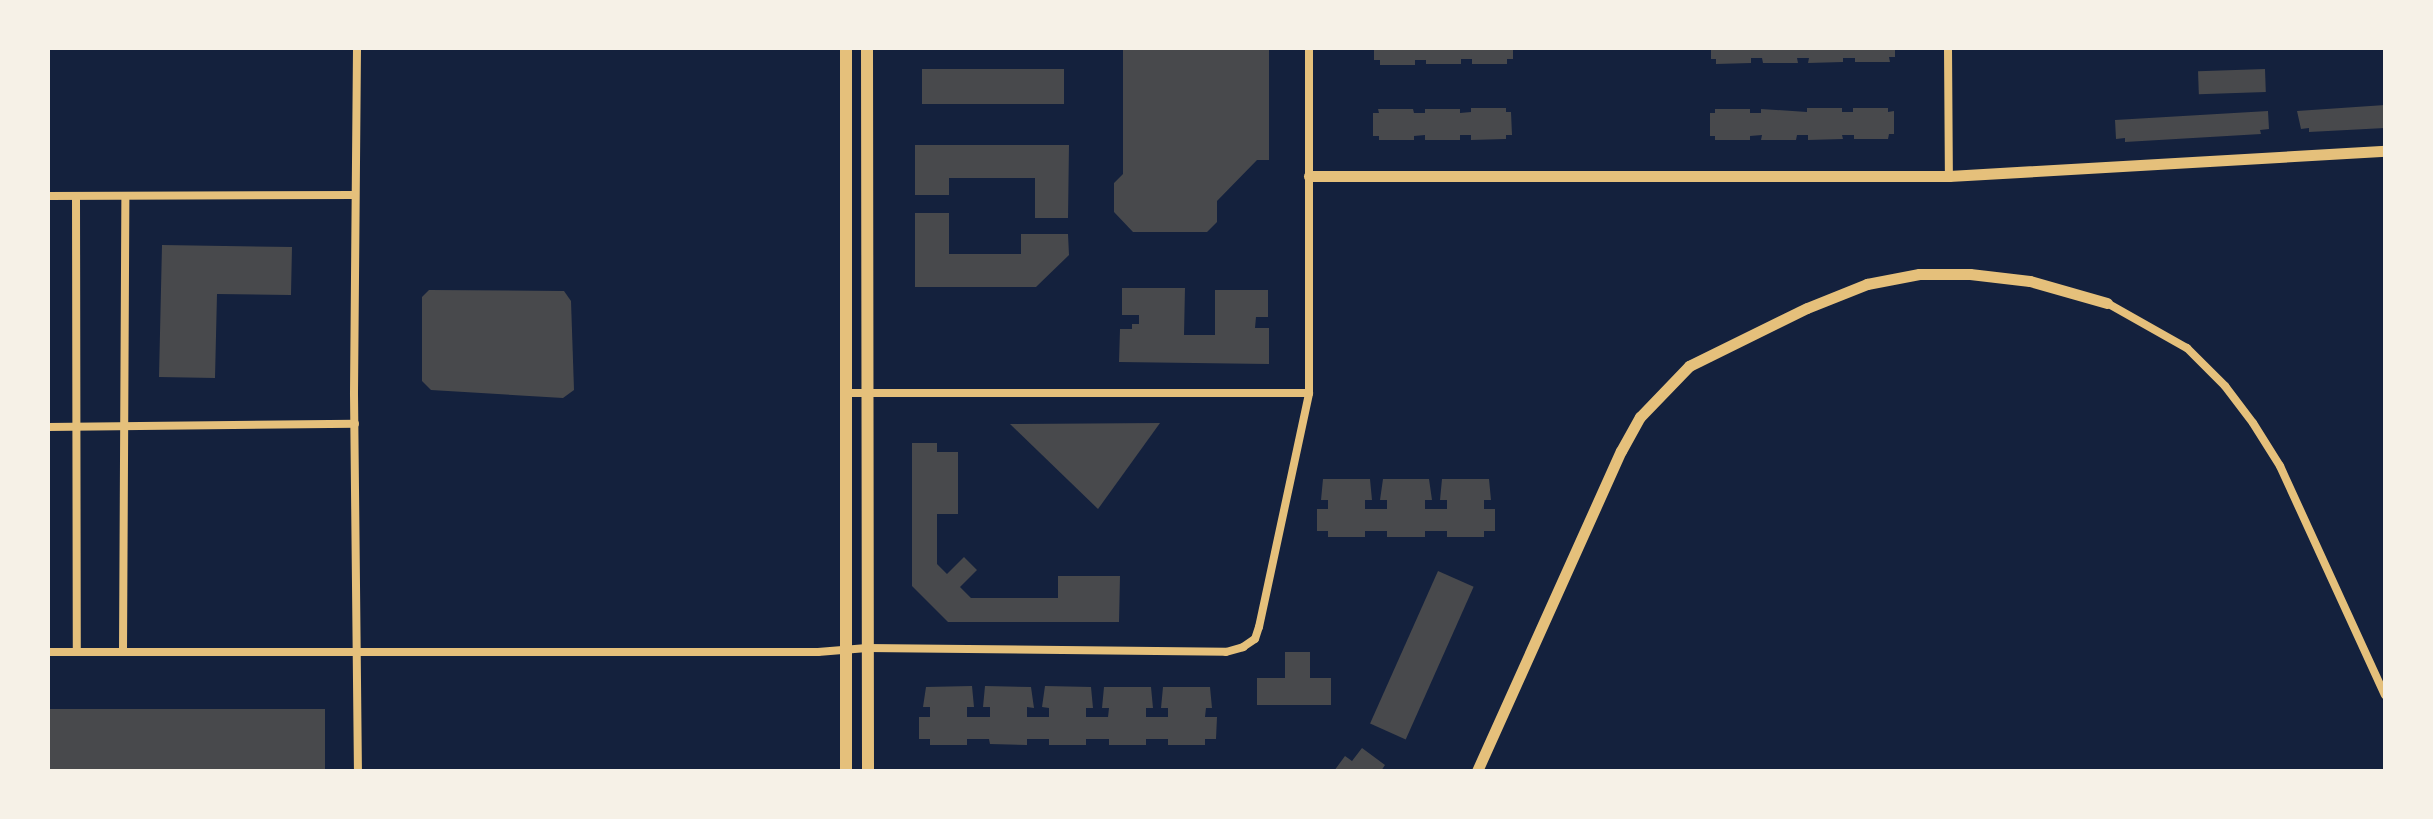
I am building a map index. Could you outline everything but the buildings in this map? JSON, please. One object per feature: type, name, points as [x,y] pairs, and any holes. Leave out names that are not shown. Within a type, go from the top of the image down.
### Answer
[{"type":"main road","points":[[846,48],[846,771]]},
{"type":"main road","points":[[867,48],[868,771]]},
{"type":"street","points":[[357,48],[355,424],[358,771]]},
{"type":"street","points":[[48,652],[802,652],[867,648],[1226,652],[1243,647],[1255,639],[1259,627],[1309,393],[1309,48]]},
{"type":"street","points":[[1948,48],[1949,176]]},
{"type":"street","points":[[1309,176],[1949,176],[2385,151]]},
{"type":"street","points":[[48,196],[355,195]]},
{"type":"street","points":[[76,197],[77,652]]},
{"type":"street","points":[[123,652],[125,198]]},
{"type":"street","points":[[1477,771],[1621,451],[1640,417],[1689,366],[1807,308],[1867,284],[1919,274],[1970,274],[2030,281],[2107,303],[2187,348],[2225,386],[2280,466],[2385,695]]},
{"type":"street","points":[[847,393],[1309,393]]},
{"type":"street","points":[[48,427],[355,424]]}]
